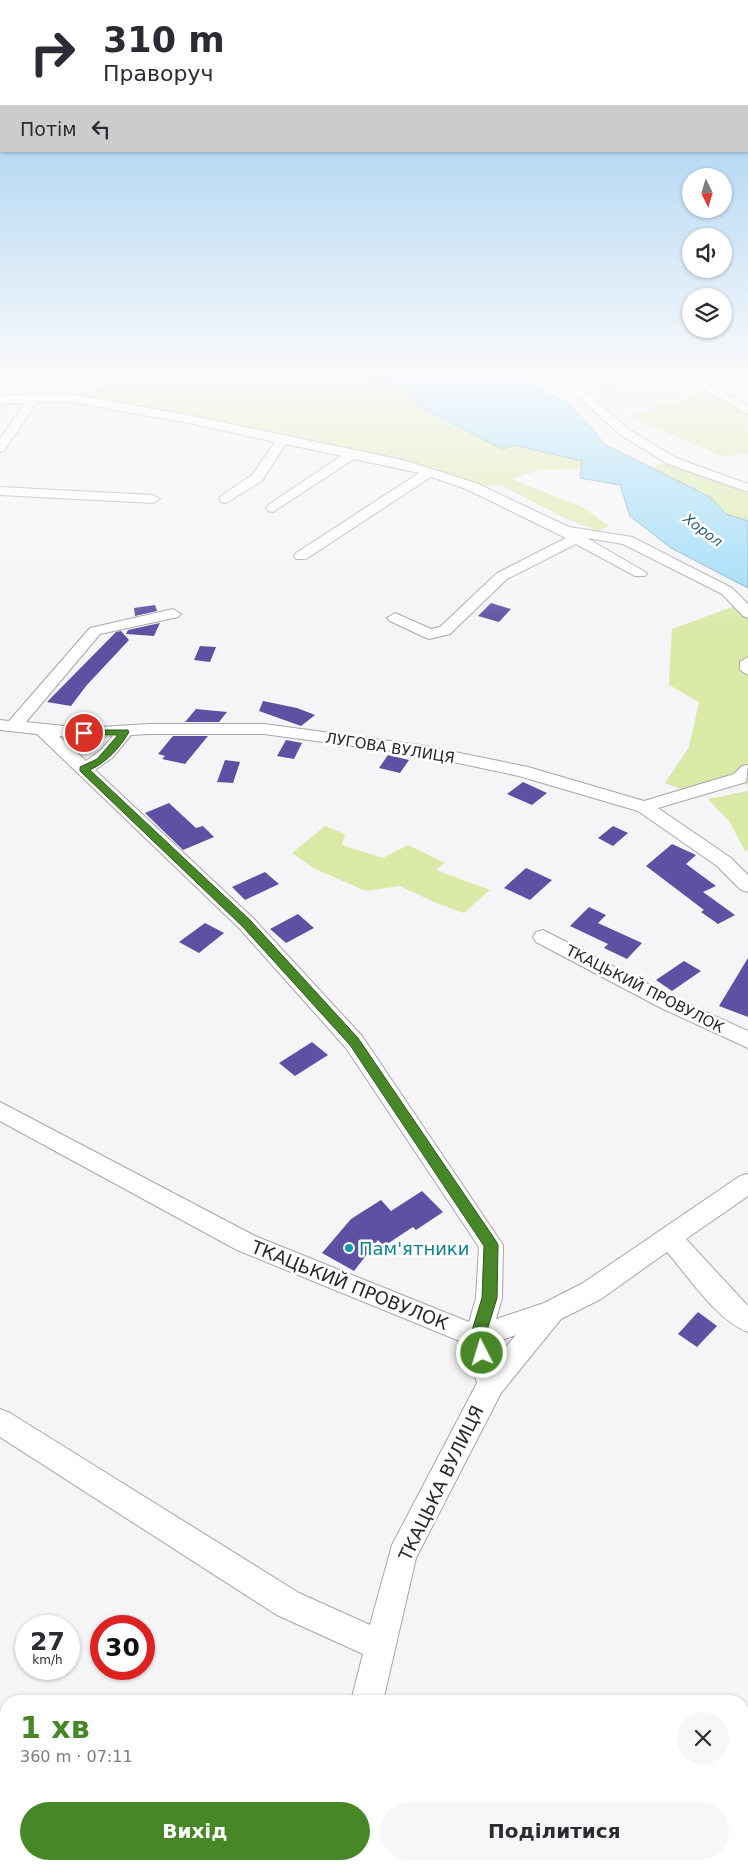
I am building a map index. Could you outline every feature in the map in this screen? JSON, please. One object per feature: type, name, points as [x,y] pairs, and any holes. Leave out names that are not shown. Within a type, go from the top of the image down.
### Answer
[{"type":"street","points":[[226,499],[257,478],[271,457]]},
{"type":"street","points":[[273,508],[349,457]]},
{"type":"street","points":[[364,457],[407,465],[471,486],[571,535],[640,573]]},
{"type":"street","points":[[668,457],[748,488]]},
{"type":"street","points":[[301,556],[430,472]]},
{"type":"street","points":[[0,491],[153,499]]},
{"type":"street","points":[[395,618],[429,634],[444,631],[502,576],[571,535],[627,540],[727,591],[748,613]]},
{"type":"street","points":[[7,725],[95,631],[173,614]]},
{"type":"street","points":[[748,662],[748,670]]},
{"type":"street","name":"ЛУГОВА ВУЛИЦЯ","points":[[7,725],[84,733],[125,732],[149,729],[264,729],[420,750],[522,771],[644,807],[724,862],[748,886]]},
{"type":"street","points":[[41,728],[246,923],[354,1042],[491,1245],[489,1298],[478,1337],[491,1384]]},
{"type":"street","points":[[84,769],[100,761],[115,747],[125,732]]},
{"type":"street","points":[[644,807],[740,778],[748,770]]},
{"type":"street","name":"ТКАЦЬКИЙ ПРОВУЛОК","points":[[542,937],[668,1003],[748,1040]]},
{"type":"street","name":"ТКАЦЬКИЙ ПРОВУЛОК","points":[[0,1111],[246,1243],[478,1337]]},
{"type":"street","points":[[478,1337],[552,1311],[592,1291],[748,1183]]},
{"type":"street","points":[[670,1238],[732,1309],[748,1321]]},
{"type":"street","name":"ТКАЦЬКА ВУЛИЦЯ","points":[[368,1695],[402,1555],[491,1384],[552,1311]]},
{"type":"street","points":[[0,1422],[288,1604],[380,1646]]},
{"type":"green space","points":[[368,457],[566,457],[582,461],[581,469],[539,470],[512,479],[584,508],[609,526],[598,531],[563,517],[500,485],[471,486],[407,465]]},
{"type":"green space","points":[[672,461],[748,486],[748,521],[726,514],[710,497],[650,467]]},
{"type":"green space","points":[[740,604],[748,613],[748,786],[740,778],[689,792],[665,783],[689,747],[699,702],[669,685],[672,629]]},
{"type":"green space","points":[[748,791],[748,850],[745,851],[729,821],[708,799]]},
{"type":"green space","points":[[325,826],[345,834],[342,845],[383,858],[408,845],[445,863],[436,870],[490,890],[464,913],[434,902],[400,886],[366,891],[315,869],[292,853]]},
{"type":"water","name":"Хорол","points":[[566,457],[631,457],[710,497],[726,514],[748,521],[748,588],[671,548],[630,516],[620,485],[580,478],[582,461]]},
{"type":"building","points":[[491,603],[511,609],[499,622],[478,616]]},
{"type":"building","points":[[155,605],[157,611],[135,616],[134,608]]},
{"type":"building","points":[[160,623],[154,636],[126,634],[128,630]]},
{"type":"building","points":[[121,631],[129,640],[86,686],[71,706],[47,702],[116,632]]},
{"type":"building","points":[[200,646],[216,647],[210,662],[194,660]]},
{"type":"building","points":[[263,701],[297,708],[315,715],[301,726],[259,711]]},
{"type":"building","points":[[196,709],[227,712],[219,722],[185,722]]},
{"type":"building","points":[[173,736],[208,736],[185,764],[162,759],[165,756],[158,754]]},
{"type":"building","points":[[286,740],[302,743],[294,759],[277,756]]},
{"type":"building","points":[[388,755],[409,760],[400,773],[379,768]]},
{"type":"building","points":[[225,760],[240,762],[233,783],[217,782]]},
{"type":"building","points":[[523,782],[547,793],[532,805],[507,794]]},
{"type":"building","points":[[169,803],[196,828],[203,826],[214,837],[183,850],[145,813]]},
{"type":"building","points":[[613,826],[628,833],[613,846],[598,838]]},
{"type":"building","points":[[672,844],[696,855],[686,864],[716,886],[703,892],[735,915],[718,924],[701,912],[704,910],[646,866]]},
{"type":"building","points":[[526,868],[552,880],[530,900],[504,888]]},
{"type":"building","points":[[265,872],[279,884],[245,900],[232,887]]},
{"type":"building","points":[[589,907],[606,915],[598,923],[642,943],[627,959],[604,948],[608,944],[570,926]]},
{"type":"building","points":[[298,914],[314,928],[286,943],[270,929]]},
{"type":"building","points":[[205,923],[224,933],[199,953],[179,942]]},
{"type":"building","points":[[748,958],[748,1017],[719,1006]]},
{"type":"building","points":[[684,961],[701,971],[672,991],[656,980]]},
{"type":"building","points":[[312,1042],[328,1055],[295,1076],[279,1063]]},
{"type":"building","points":[[422,1191],[443,1212],[416,1230],[413,1227],[384,1246],[378,1240],[354,1271],[322,1253],[351,1219],[381,1200],[391,1211]]},
{"type":"building","points":[[698,1312],[717,1326],[697,1347],[678,1334]]},
{"type":"place","name":"Пам'ятники","points":[[349,1248]]},
{"type":"route","points":[[84,733],[125,732],[115,747],[100,761],[84,769],[246,923],[354,1042],[491,1245],[489,1298],[478,1337],[482,1353]]}]
